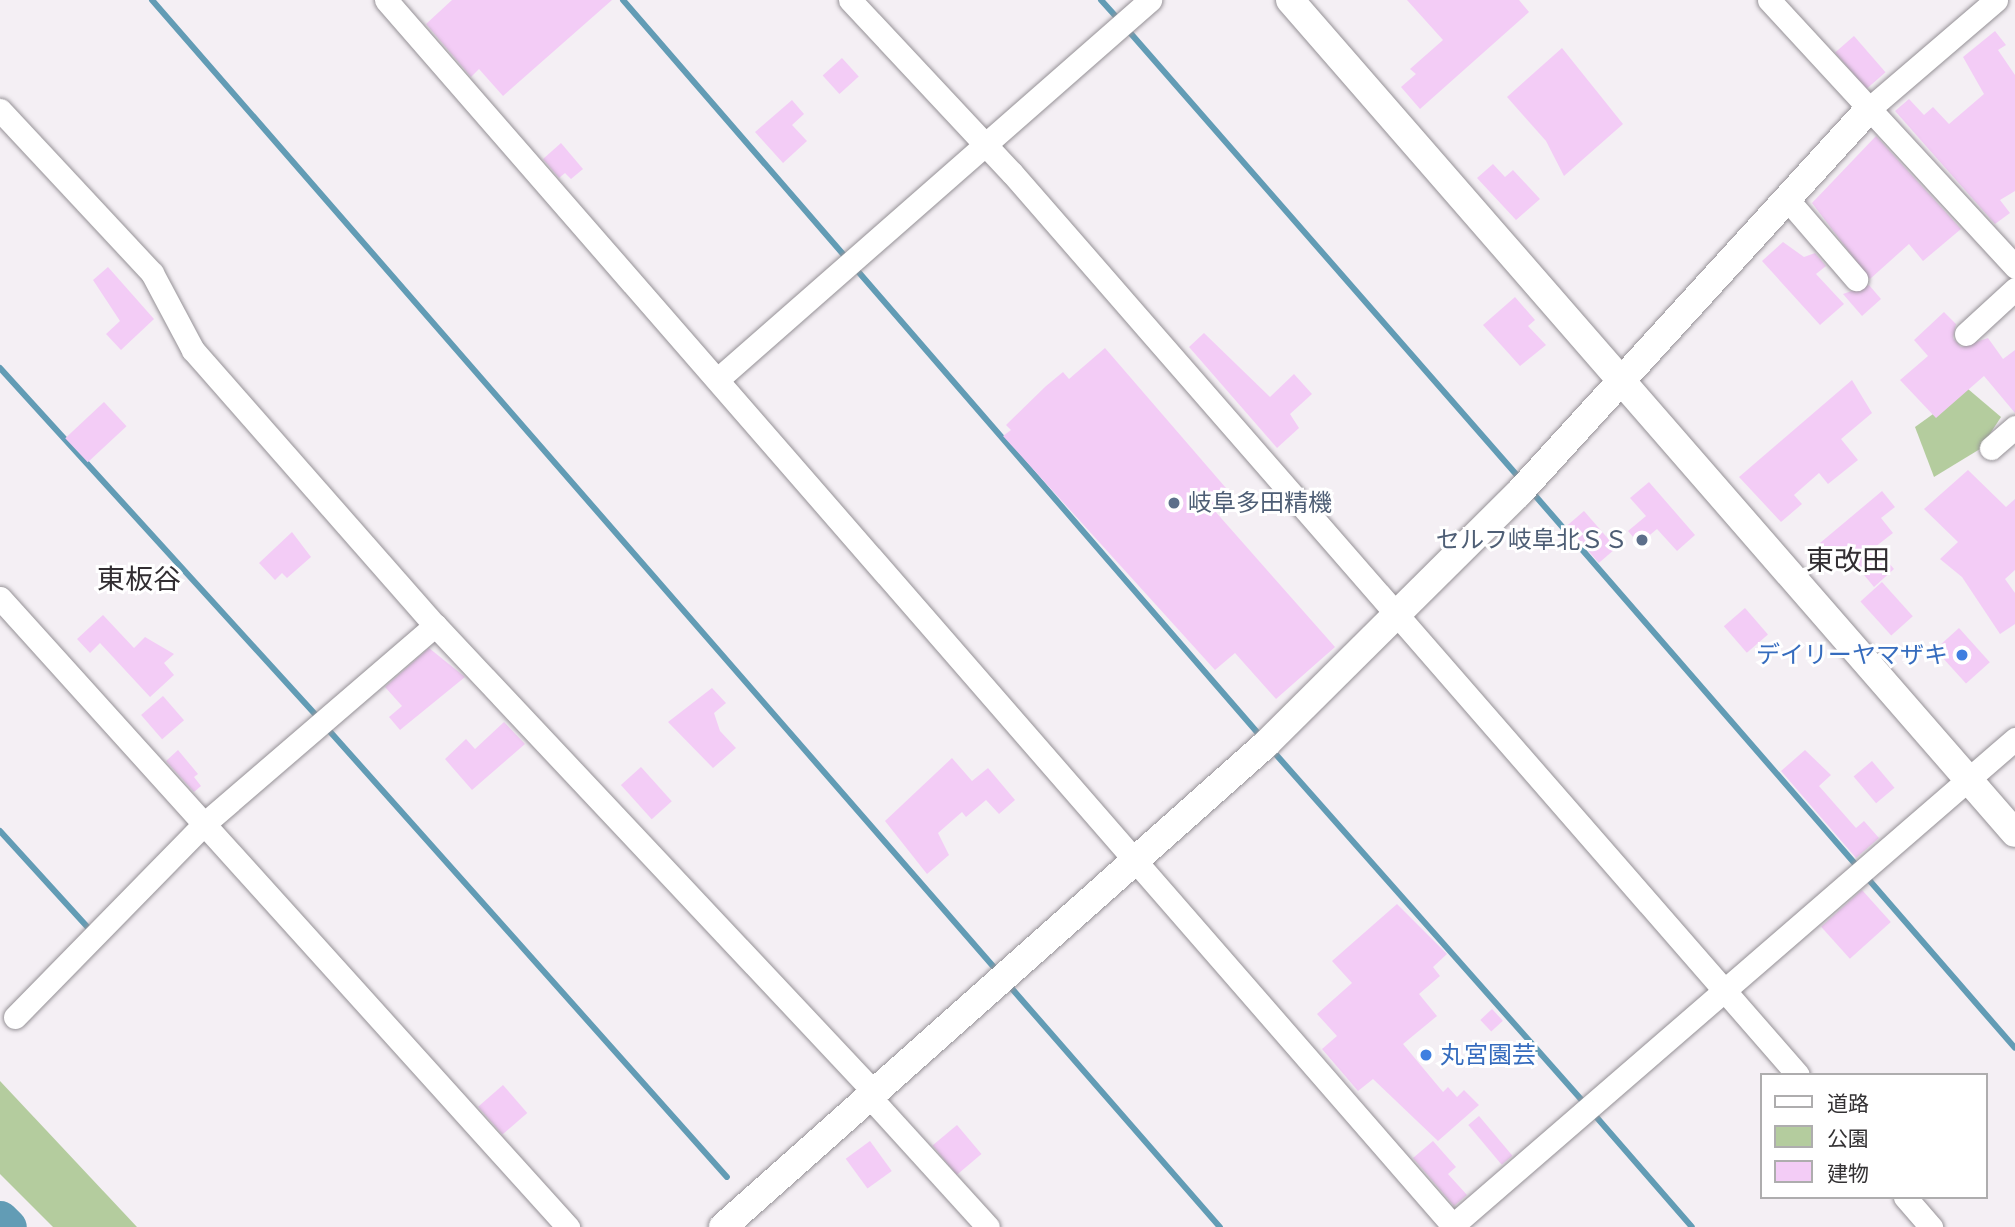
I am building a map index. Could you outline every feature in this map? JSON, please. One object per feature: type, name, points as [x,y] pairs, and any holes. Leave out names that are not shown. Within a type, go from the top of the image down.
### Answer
[{"type":"street","points":[[386,0],[1134,856],[1453,1227],[1726,993],[1967,777],[2015,739]]},
{"type":"street","points":[[850,0],[987,144],[1796,1073]]},
{"type":"street","points":[[718,379],[1150,0]]},
{"type":"street","points":[[1290,0],[2015,833]]},
{"type":"street","points":[[1769,0],[2015,267]]},
{"type":"street","points":[[723,1227],[1134,856],[1266,744],[1623,380],[1870,108],[1996,0]]},
{"type":"street","points":[[0,110],[152,273],[193,350],[435,625],[870,1093],[988,1227]]},
{"type":"street","points":[[1787,199],[1856,279]]},
{"type":"street","points":[[1966,334],[2015,289]]},
{"type":"street","points":[[1991,448],[2015,427]]},
{"type":"street","points":[[0,598],[568,1227]]},
{"type":"street","points":[[15,1017],[204,824],[435,625]]},
{"type":"street","points":[[1907,1199],[1931,1227]]},
{"type":"green space","points":[[1968,389],[2001,417],[1980,449],[1934,477],[1915,427]]},
{"type":"green space","points":[[0,1081],[137,1227],[53,1227],[0,1174]]},
{"type":"building","points":[[452,0],[612,0],[503,96],[479,69],[471,77],[426,24]]},
{"type":"building","points":[[1407,0],[1519,0],[1529,12],[1420,109],[1401,87],[1416,74],[1410,69],[1443,40]]},
{"type":"building","points":[[1995,31],[2006,45],[1998,50],[2015,75],[2015,191],[2000,200],[2010,213],[1995,224],[1895,111],[1909,99],[1924,115],[1933,107],[1949,124],[1984,94],[1963,57]]},
{"type":"building","points":[[1854,36],[1885,72],[1867,89],[1835,52]]},
{"type":"building","points":[[1562,48],[1623,124],[1564,176],[1546,141],[1507,97]]},
{"type":"building","points":[[842,58],[859,77],[839,94],[823,75]]},
{"type":"building","points":[[792,100],[804,114],[792,125],[807,141],[783,163],[755,132]]},
{"type":"building","points":[[1876,136],[1961,229],[1923,261],[1909,244],[1870,279],[1812,203]]},
{"type":"building","points":[[561,143],[583,169],[571,179],[565,173],[559,178],[543,159]]},
{"type":"building","points":[[1493,164],[1505,177],[1513,170],[1540,199],[1516,220],[1477,178]]},
{"type":"building","points":[[1783,242],[1804,257],[1815,253],[1826,266],[1816,274],[1844,304],[1820,325],[1762,261]]},
{"type":"building","points":[[108,267],[154,319],[121,350],[106,334],[120,321],[93,280]]},
{"type":"building","points":[[1869,285],[1881,299],[1862,316],[1843,294]]},
{"type":"building","points":[[1515,297],[1535,320],[1528,326],[1546,345],[1520,366],[1483,325]]},
{"type":"building","points":[[1944,312],[1956,324],[1953,338],[1961,347],[1988,338],[2003,359],[2015,350],[2015,413],[1984,376],[1936,418],[1900,380],[1928,356],[1914,340]]},
{"type":"building","points":[[1204,333],[1270,397],[1294,374],[1312,394],[1290,414],[1299,428],[1277,448],[1189,347]]},
{"type":"building","points":[[1105,348],[1232,495],[1214,510],[1335,647],[1276,699],[1235,653],[1215,670],[1003,436],[1011,430],[1006,425],[1046,386],[1063,372],[1069,379]]},
{"type":"building","points":[[1852,380],[1872,413],[1841,439],[1858,460],[1828,484],[1819,473],[1794,495],[1802,504],[1781,522],[1739,477]]},
{"type":"building","points":[[104,402],[127,426],[88,462],[65,438]]},
{"type":"building","points":[[1968,470],[2006,507],[2015,499],[2015,570],[2005,579],[2015,593],[2015,624],[2000,634],[1962,577],[1940,559],[1958,542],[1924,509]]},
{"type":"building","points":[[1649,482],[1695,535],[1677,551],[1657,529],[1639,544],[1628,531],[1646,516],[1630,498]]},
{"type":"building","points":[[1882,491],[1895,507],[1881,518],[1893,533],[1875,547],[1894,569],[1874,587],[1855,564],[1843,572],[1820,543]]},
{"type":"building","points":[[1584,511],[1616,548],[1599,563],[1567,526]]},
{"type":"building","points":[[292,532],[311,557],[287,578],[282,573],[275,580],[259,563]]},
{"type":"building","points":[[1882,582],[1913,616],[1891,636],[1860,601]]},
{"type":"building","points":[[1745,608],[1768,634],[1747,653],[1724,626]]},
{"type":"building","points":[[103,615],[134,648],[145,637],[174,654],[164,663],[174,675],[150,697],[100,643],[90,653],[77,639]]},
{"type":"building","name":"デイリーヤマザキ","points":[[1959,628],[1990,662],[1966,684],[1935,649]]},
{"type":"building","points":[[429,648],[465,677],[400,730],[389,717],[402,706],[385,687]]},
{"type":"building","points":[[712,688],[726,703],[714,713],[720,731],[736,748],[713,768],[668,722]]},
{"type":"building","points":[[163,696],[184,720],[162,739],[141,715]]},
{"type":"building","points":[[504,722],[525,744],[472,790],[445,759],[466,739],[475,749]]},
{"type":"building","points":[[178,750],[198,774],[194,777],[201,786],[194,792],[166,761]]},
{"type":"building","points":[[1805,750],[1831,775],[1819,786],[1856,828],[1864,821],[1879,838],[1856,858],[1781,771]]},
{"type":"building","points":[[952,758],[972,781],[988,768],[1015,800],[999,814],[986,800],[966,817],[962,812],[938,833],[949,855],[927,874],[885,821]]},
{"type":"building","points":[[1872,761],[1894,788],[1876,803],[1854,776]]},
{"type":"building","points":[[641,767],[672,801],[652,819],[621,785]]},
{"type":"building","points":[[1862,890],[1891,922],[1850,959],[1821,927]]},
{"type":"building","points":[[1397,904],[1447,954],[1433,967],[1440,976],[1419,994],[1437,1016],[1403,1044],[1443,1092],[1448,1087],[1457,1097],[1464,1090],[1479,1105],[1438,1141],[1373,1079],[1358,1091],[1322,1049],[1337,1036],[1317,1014],[1352,983],[1332,961]]},
{"type":"building","points":[[1492,1009],[1503,1021],[1491,1032],[1480,1020]]},
{"type":"building","points":[[503,1085],[527,1113],[502,1135],[478,1107]]},
{"type":"building","points":[[1479,1116],[1512,1156],[1502,1165],[1468,1125]]},
{"type":"building","points":[[957,1125],[981,1154],[957,1175],[932,1146]]},
{"type":"building","points":[[870,1141],[892,1171],[867,1189],[846,1159]]},
{"type":"building","points":[[1433,1141],[1456,1167],[1448,1174],[1467,1195],[1454,1206],[1413,1158]]},
{"type":"waterway","points":[[152,0],[998,972]]},
{"type":"waterway","points":[[623,0],[1263,739]]},
{"type":"waterway","points":[[1101,0],[1119,20]]},
{"type":"waterway","points":[[1126,28],[1522,481]]},
{"type":"waterway","points":[[0,368],[318,718]]},
{"type":"waterway","points":[[1532,492],[2015,1048]]},
{"type":"waterway","points":[[325,726],[727,1177]]},
{"type":"waterway","points":[[1272,750],[1585,1104]]},
{"type":"waterway","points":[[0,831],[91,931]]},
{"type":"waterway","points":[[1007,983],[1220,1227]]},
{"type":"waterway","points":[[1592,1112],[1692,1227]]},
{"type":"waterway","points":[[0,1219],[8,1227]]},
{"type":"place","name":"岐阜多田精機","points":[[1174,503]]},
{"type":"place","name":"セルフ岐阜北ＳＳ","points":[[1642,540]]},
{"type":"place","name":"デイリーヤマザキ","points":[[1962,655]]},
{"type":"place","name":"丸宮園芸","points":[[1426,1055]]},
{"type":"district","name":"東改田","points":[[1848,560]]},
{"type":"district","name":"東板谷","points":[[139,579]]}]
